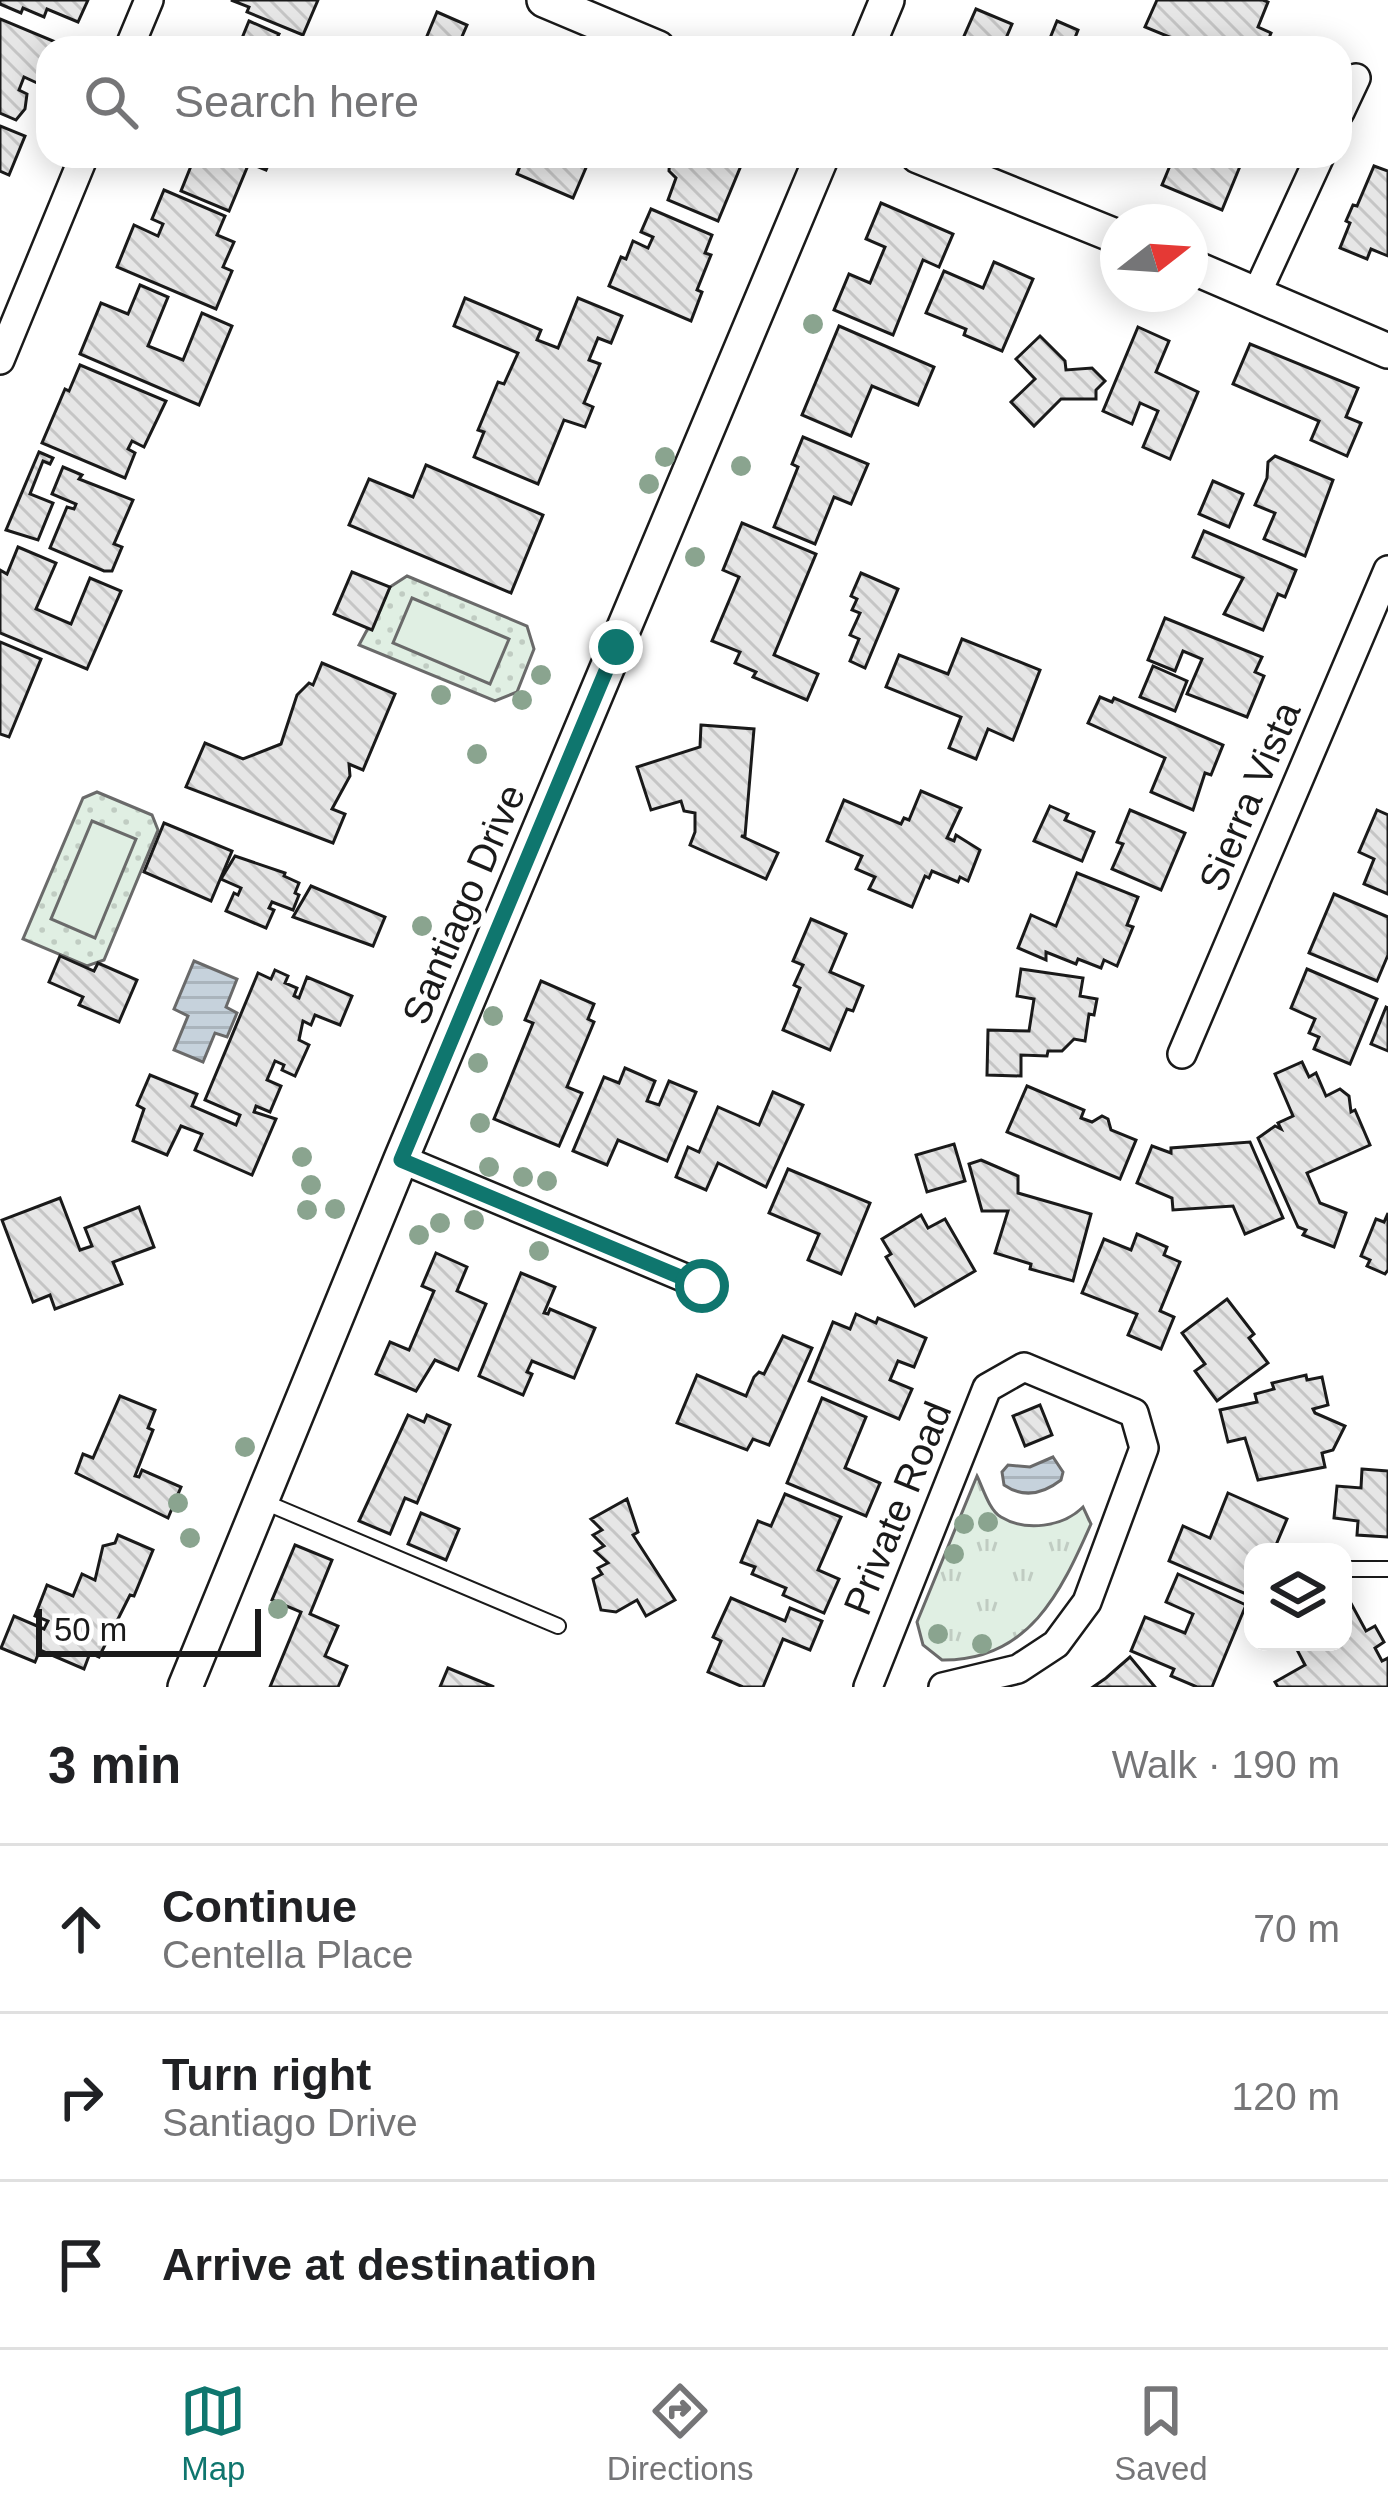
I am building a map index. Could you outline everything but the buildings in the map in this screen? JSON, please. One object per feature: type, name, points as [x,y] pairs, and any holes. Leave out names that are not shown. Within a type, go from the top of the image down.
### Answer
[{"type":"street","points":[[134,36],[149,0]]},
{"type":"street","points":[[544,0],[630,36]]},
{"type":"street","points":[[872,36],[887,0]]},
{"type":"street","points":[[1352,86],[1356,78]]},
{"type":"street","points":[[0,360],[80,168]]},
{"type":"street","name":"Santiago Drive","points":[[185,1687],[817,168]]},
{"type":"street","points":[[948,168],[1100,230]]},
{"type":"street","points":[[1257,293],[1314,168]]},
{"type":"street","points":[[1208,273],[1388,350]]},
{"type":"street","name":"Sierra Vista","points":[[1182,1054],[1388,570]]},
{"type":"street","points":[[401,1160],[702,1286]]},
{"type":"street","name":"Private Road","points":[[868,1687],[987,1388],[1024,1367],[1134,1413],[1144,1448],[1087,1602],[1056,1644],[1018,1669],[943,1687]]},
{"type":"lane","points":[[262,1501],[558,1626]]},
{"type":"lane","points":[[1352,1569],[1388,1569]]},
{"type":"green space","points":[[407,576],[527,626],[534,649],[517,692],[495,701],[359,645],[390,587]]},
{"type":"green space","points":[[412,598],[509,639],[490,684],[393,643]]},
{"type":"green space","points":[[97,792],[152,815],[158,830],[104,960],[87,966],[23,939],[83,798]]},
{"type":"green space","points":[[92,821],[136,839],[95,938],[51,919]]},
{"type":"green space","points":[[977,1476],[993,1509],[1011,1522],[1055,1523],[1083,1507],[1091,1524],[1067,1574],[1038,1618],[998,1649],[942,1660],[923,1645],[917,1622]]},
{"type":"shaded area","points":[[194,961],[237,979],[226,1007],[237,1013],[227,1037],[215,1033],[203,1062],[174,1050],[188,1016],[174,1009]]},
{"type":"shaded area","points":[[1053,1457],[1063,1472],[1054,1485],[1026,1493],[1004,1485],[1002,1472],[1008,1465],[1030,1467]]},
{"type":"route","points":[[616,647],[401,1160],[702,1286]]}]
